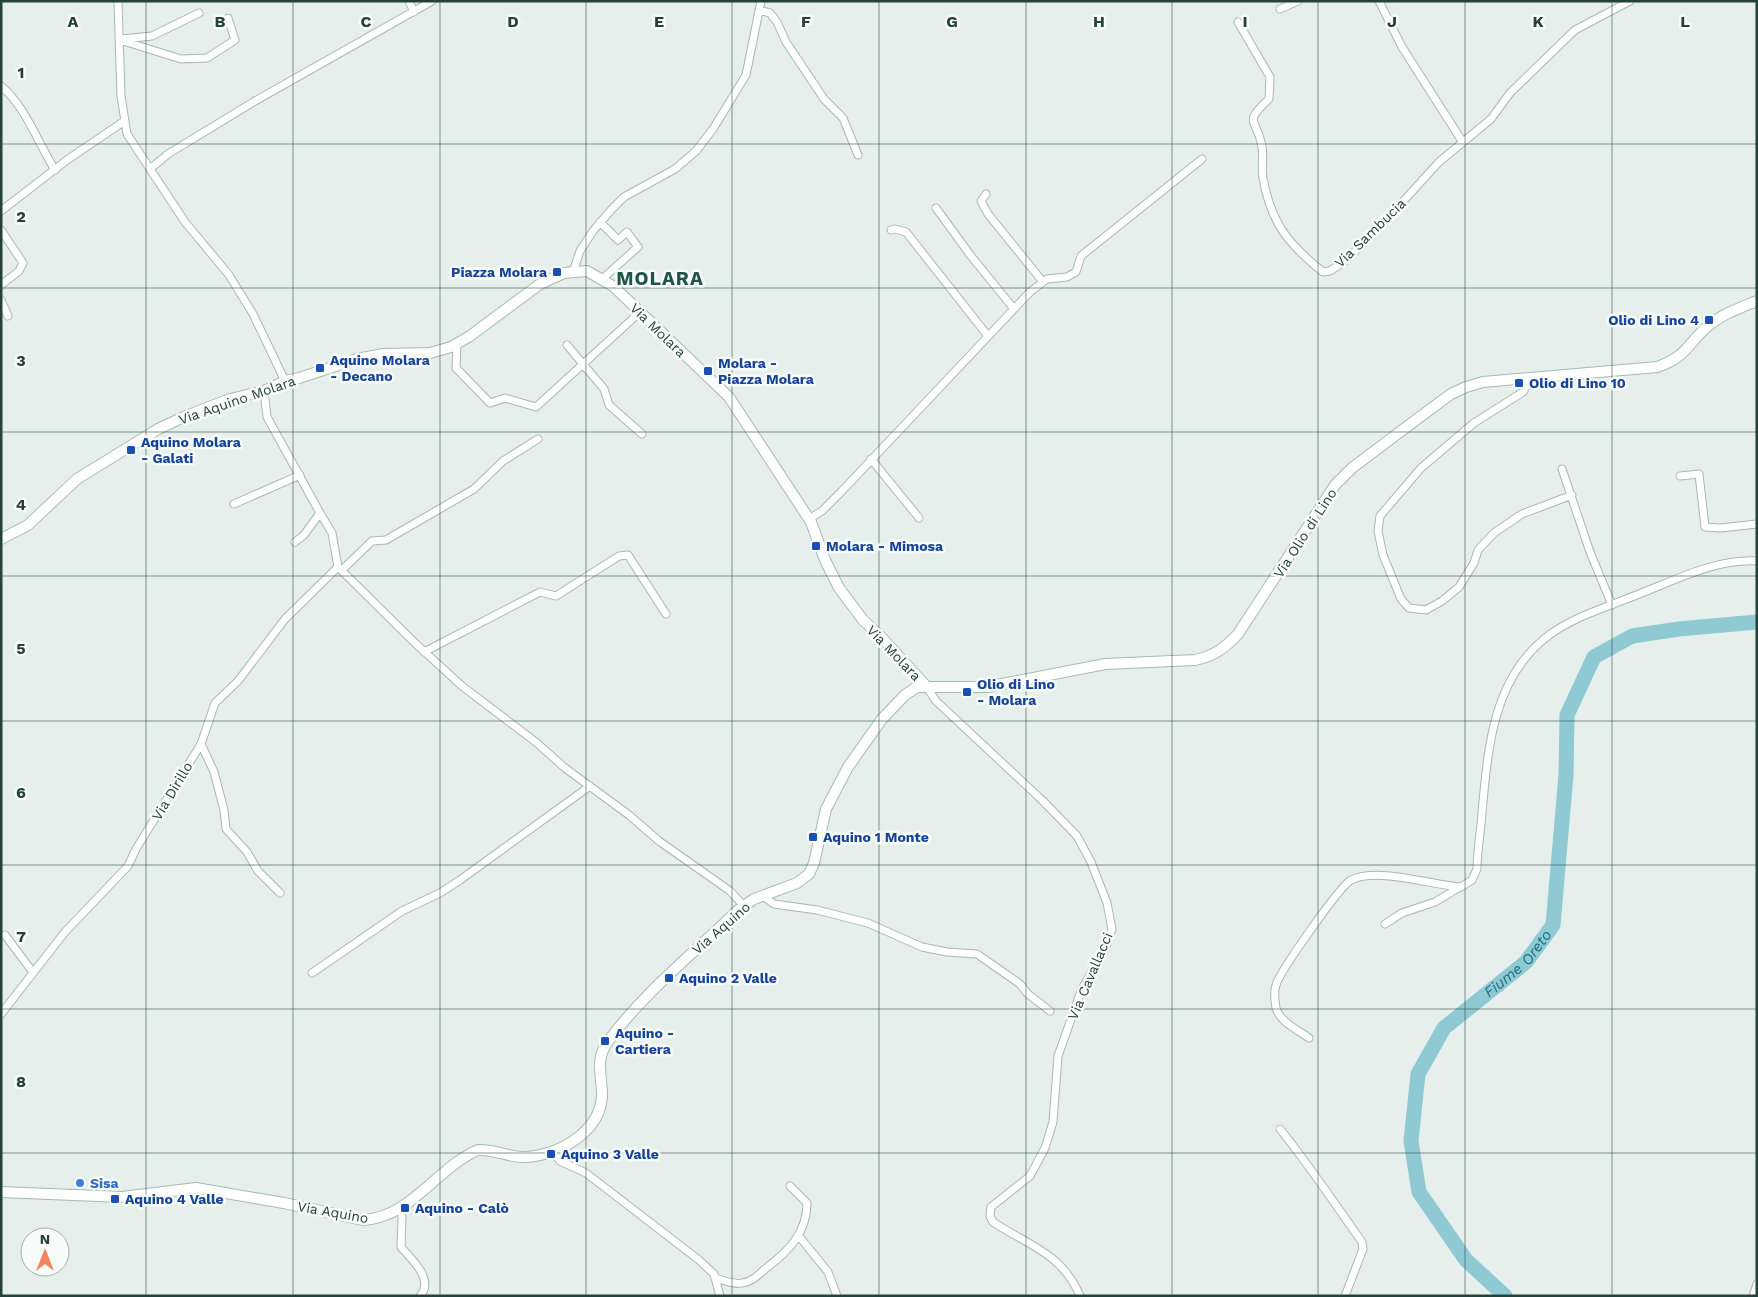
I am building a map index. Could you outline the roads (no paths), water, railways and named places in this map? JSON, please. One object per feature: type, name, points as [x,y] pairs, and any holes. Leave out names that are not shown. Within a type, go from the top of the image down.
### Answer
[{"type":"street","points":[[118,1],[123,122],[126,134],[151,168],[185,222],[230,275],[257,322],[285,380]]},
{"type":"street","points":[[409,1],[414,12]]},
{"type":"street","points":[[151,168],[168,154],[255,100],[432,1]]},
{"type":"street","points":[[573,272],[580,251],[600,222],[624,197],[675,169],[696,151],[736,94],[746,75],[761,1]]},
{"type":"street","points":[[1280,9],[1298,1]]},
{"type":"street","points":[[1379,1],[1402,47],[1462,141]]},
{"type":"street","name":"Via Sambucia","points":[[1238,22],[1270,77],[1269,98],[1253,114],[1252,121],[1261,142],[1262,176],[1267,196],[1275,219],[1295,249],[1323,272],[1330,271],[1346,261],[1439,162],[1490,119],[1510,94],[1575,30],[1630,1]]},
{"type":"street","points":[[759,10],[770,13],[777,22],[786,42],[824,99],[843,118],[858,155]]},
{"type":"street","points":[[120,40],[152,36],[199,13]]},
{"type":"street","points":[[120,40],[180,59],[207,58],[235,40],[228,18]]},
{"type":"street","points":[[1,86],[9,93],[19,107],[55,170]]},
{"type":"street","points":[[1,211],[123,122]]},
{"type":"street","points":[[809,519],[822,511],[1014,309],[1043,282],[1047,279],[1067,278],[1076,272],[1081,256],[1202,159]]},
{"type":"street","points":[[986,194],[981,201],[988,214],[1043,282]]},
{"type":"street","points":[[936,208],[971,256],[1014,309]]},
{"type":"street","points":[[600,222],[618,240],[627,232],[638,247],[601,280]]},
{"type":"street","points":[[891,230],[895,229],[906,232],[988,336]]},
{"type":"street","points":[[1,230],[23,263],[19,271],[1,285]]},
{"type":"street","name":"Via Molara","points":[[573,272],[587,271],[613,286],[639,313],[729,397],[809,519],[819,539],[825,560],[839,588],[863,620],[926,686]]},
{"type":"street","name":"Via Aquino Molara","points":[[1,539],[28,525],[77,479],[158,429],[230,399],[264,391],[285,380],[299,378],[357,359],[383,354],[430,353],[457,343],[540,284],[573,272]]},
{"type":"street","points":[[1,300],[8,316]]},
{"type":"street","name":"Via Olio di Lino","points":[[926,686],[987,687],[1105,664],[1195,660],[1208,657],[1228,645],[1238,634],[1335,485],[1352,468],[1452,394],[1483,382],[1657,367],[1672,362],[1686,352],[1706,328],[1719,317],[1757,301]]},
{"type":"street","points":[[457,343],[456,368],[490,403],[505,398],[536,407],[639,313]]},
{"type":"street","points":[[567,345],[604,388],[609,405],[642,434]]},
{"type":"street","points":[[1530,378],[1523,392],[1474,423],[1421,468],[1380,516],[1378,531],[1383,555],[1401,599],[1409,608],[1426,610],[1442,601],[1459,587],[1474,563],[1478,550],[1494,533],[1522,514],[1572,495]]},
{"type":"street","points":[[264,391],[266,417],[332,533],[340,568],[424,652],[462,686],[629,815],[655,838],[730,891],[744,906]]},
{"type":"street","name":"Via Dirillo","points":[[1,1014],[32,971],[81,913],[112,885],[128,866],[136,849],[200,744],[215,703],[238,681],[286,619],[372,541],[386,540],[474,489],[503,461],[538,439]]},
{"type":"street","points":[[871,459],[919,518]]},
{"type":"street","points":[[1562,469],[1590,552],[1612,605]]},
{"type":"street","points":[[1680,476],[1699,474],[1706,527],[1720,528],[1757,524]]},
{"type":"street","points":[[234,504],[300,475]]},
{"type":"street","points":[[295,542],[304,535],[320,514]]},
{"type":"street","points":[[424,652],[540,592],[556,596],[619,556],[628,555],[666,614]]},
{"type":"street","points":[[1385,924],[1402,913],[1435,902],[1472,880],[1477,869],[1485,770],[1491,734],[1502,697],[1516,668],[1544,639],[1569,623],[1707,567],[1757,561]]},
{"type":"street","name":"Via Aquino","points":[[1,1192],[122,1197],[148,1195],[180,1188],[196,1188],[284,1203],[363,1220],[386,1217],[401,1208],[478,1150],[522,1157],[553,1152],[584,1133],[597,1115],[602,1092],[599,1066],[606,1045],[661,981],[744,906],[763,896],[797,883],[809,874],[814,863],[826,809],[848,767],[882,719],[911,690],[926,686]]},
{"type":"street","name":"Via Cavallacci","points":[[926,686],[936,701],[1042,800],[1076,836],[1091,862],[1108,909],[1112,929],[1106,946],[1081,991],[1058,1056],[1053,1122],[1046,1148],[1030,1176],[991,1207],[990,1216],[993,1222],[1041,1250],[1069,1272],[1080,1296]]},
{"type":"street","points":[[200,744],[214,772],[224,810],[226,829],[247,852],[258,871],[280,893]]},
{"type":"street","points":[[312,973],[402,911],[440,893],[460,880],[590,786]]},
{"type":"street","points":[[1309,1038],[1280,1016],[1276,1006],[1275,986],[1319,918],[1351,880],[1378,875],[1461,887]]},
{"type":"street","points":[[763,896],[774,904],[817,910],[868,923],[922,947],[947,952],[977,954],[1020,984],[1028,994],[1050,1011]]},
{"type":"street","points":[[6,935],[32,971]]},
{"type":"street","points":[[1280,1129],[1312,1170],[1328,1196],[1362,1242],[1363,1249],[1346,1296]]},
{"type":"street","points":[[553,1152],[560,1161],[586,1173],[699,1260],[715,1278],[720,1296]]},
{"type":"street","points":[[715,1278],[740,1284],[752,1281],[786,1253],[798,1235],[807,1216],[807,1203],[790,1186]]},
{"type":"street","points":[[401,1208],[401,1247],[414,1261],[422,1275],[425,1284],[424,1291],[420,1296]]},
{"type":"street","points":[[798,1235],[828,1272],[837,1296]]},
{"type":"street","points":[[1753,1296],[1757,1284]]},
{"type":"waterway","name":"Fiume Oreto","points":[[1505,1296],[1466,1260],[1419,1192],[1411,1141],[1418,1074],[1444,1028],[1526,962],[1553,925],[1566,775],[1567,715],[1594,657],[1632,636],[1679,629],[1757,622]]},
{"type":"place","name":"Piazza Molara","points":[[557,272]]},
{"type":"place","name":"Olio di Lino 4","points":[[1709,320]]},
{"type":"place","name":"Aquino Molara - Decano","points":[[320,368]]},
{"type":"place","name":"Molara - Piazza Molara","points":[[708,371]]},
{"type":"place","name":"Olio di Lino 10","points":[[1519,383]]},
{"type":"place","name":"Aquino Molara - Galati","points":[[131,450]]},
{"type":"place","name":"Molara - Mimosa","points":[[816,546]]},
{"type":"place","name":"Olio di Lino - Molara","points":[[967,692]]},
{"type":"place","name":"Aquino 1 Monte","points":[[813,837]]},
{"type":"place","name":"Aquino 2 Valle","points":[[669,978]]},
{"type":"place","name":"Aquino - Cartiera","points":[[605,1041]]},
{"type":"place","name":"Aquino 3 Valle","points":[[551,1154]]},
{"type":"place","name":"Sisa","points":[[80,1183]]},
{"type":"place","name":"Aquino 4 Valle","points":[[115,1199]]},
{"type":"place","name":"Aquino - Calò","points":[[405,1208]]},
{"type":"district","name":"MOLARA","points":[[660,278]]}]
